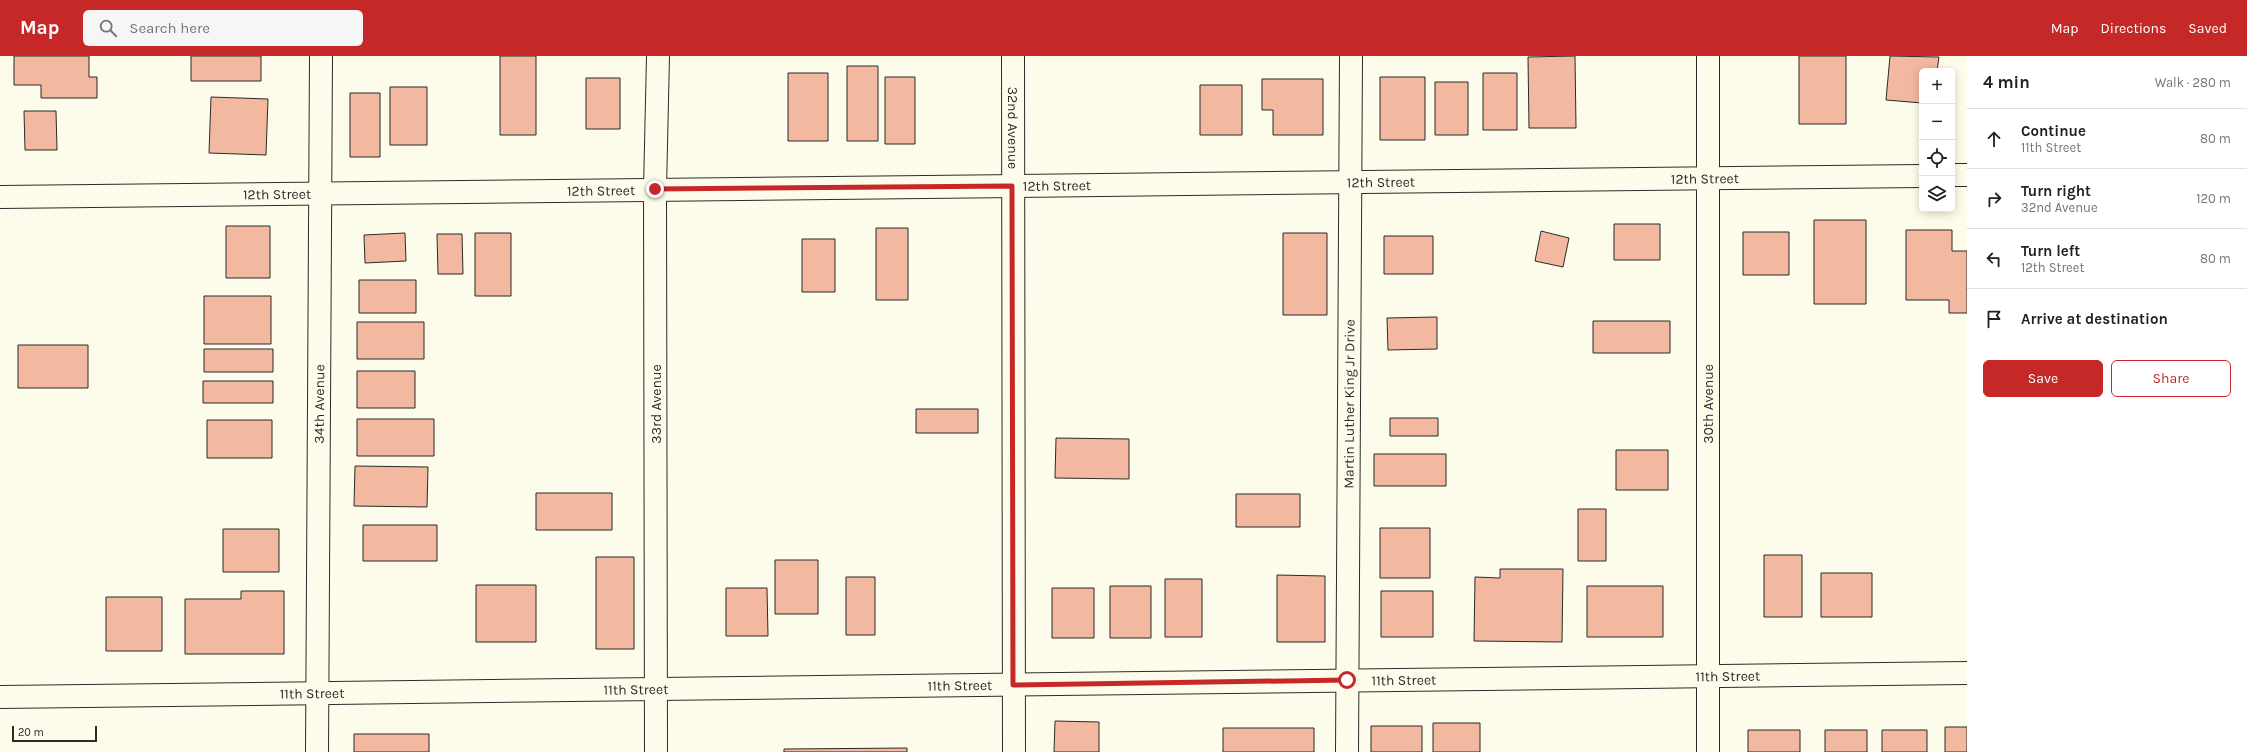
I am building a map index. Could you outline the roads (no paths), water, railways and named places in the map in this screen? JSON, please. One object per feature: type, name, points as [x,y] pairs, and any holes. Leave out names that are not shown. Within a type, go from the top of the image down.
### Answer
[{"type":"street","name":"34th Avenue","points":[[317,752],[321,56]]},
{"type":"street","name":"33rd Avenue","points":[[656,752],[655,189],[658,56]]},
{"type":"street","name":"32nd Avenue","points":[[1013,56],[1014,752]]},
{"type":"street","name":"Martin Luther King Jr Drive","points":[[1347,752],[1351,56]]},
{"type":"street","name":"30th Avenue","points":[[1708,56],[1708,752]]},
{"type":"street","points":[[1955,175],[1967,175]]},
{"type":"street","name":"12th Street","points":[[0,197],[1919,176]]},
{"type":"street","name":"11th Street","points":[[0,697],[1967,672]]}]
